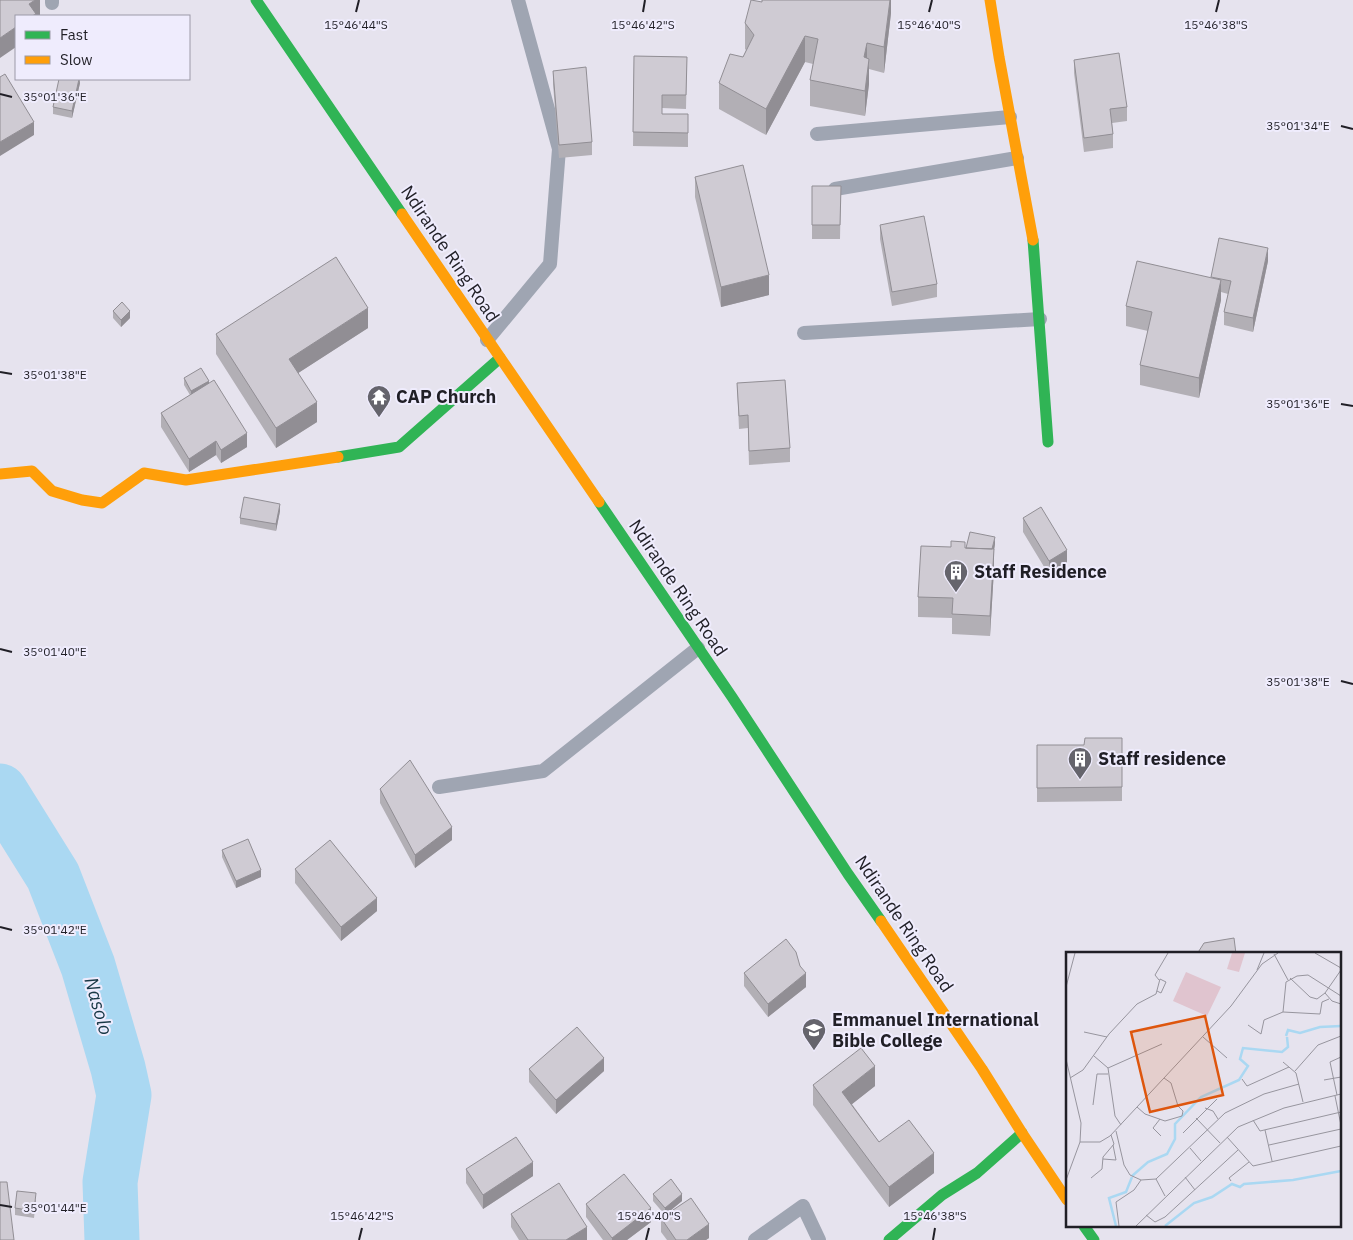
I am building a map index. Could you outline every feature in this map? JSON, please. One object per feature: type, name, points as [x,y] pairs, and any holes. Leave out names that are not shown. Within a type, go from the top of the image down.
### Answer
[{"type":"street","name":"Ndirande Ring Road","points":[[256,0],[732,697],[848,874],[982,1069],[1066,1199]]},
{"type":"street","points":[[993,1],[999,57],[1034,243],[1048,442]]},
{"type":"street","points":[[0,474],[32,471],[52,492],[82,500],[102,502],[144,473],[186,480],[399,447],[500,358]]},
{"type":"street","points":[[890,1240],[942,1195],[977,1173],[1022,1133]]},
{"type":"street","points":[[1085,1228],[1094,1240]]},
{"type":"lane","points":[[487,340],[550,264],[558,149],[518,0]]},
{"type":"lane","points":[[816,134],[1010,117]]},
{"type":"lane","points":[[835,189],[1018,158]]},
{"type":"lane","points":[[804,333],[1040,319]]},
{"type":"lane","points":[[439,787],[542,771],[698,648]]},
{"type":"lane","points":[[754,1240],[803,1206],[819,1240]]},
{"type":"building","points":[[0,0],[35,0],[29,4],[36,14],[15,15],[15,28],[0,38]]},
{"type":"building","points":[[751,0],[762,2],[762,0],[890,0],[884,47],[867,43],[864,57],[869,59],[865,91],[810,80],[818,39],[805,36],[766,109],[719,83],[730,54],[743,57],[754,35],[745,23]]},
{"type":"building","points":[[1119,53],[1127,107],[1110,109],[1113,134],[1084,138],[1074,60]]},
{"type":"building","points":[[634,56],[687,57],[686,95],[662,95],[662,114],[688,114],[688,133],[633,132]]},
{"type":"building","points":[[586,67],[592,142],[559,145],[553,71]]},
{"type":"building","points":[[5,74],[34,122],[0,142],[0,77]]},
{"type":"building","points":[[59,80],[79,80],[72,111],[53,107]]},
{"type":"building","points":[[743,165],[769,275],[721,287],[695,177]]},
{"type":"building","points":[[812,186],[841,186],[840,225],[812,225]]},
{"type":"building","points":[[924,216],[937,284],[892,292],[880,225]]},
{"type":"building","points":[[1219,238],[1268,248],[1253,318],[1224,312],[1231,281],[1211,277]]},
{"type":"building","points":[[336,257],[368,308],[289,359],[317,402],[276,428],[216,334]]},
{"type":"building","points":[[1137,261],[1221,280],[1199,378],[1140,365],[1152,312],[1126,306]]},
{"type":"building","points":[[122,302],[130,311],[121,320],[113,311]]},
{"type":"building","points":[[201,368],[209,381],[191,391],[184,378]]},
{"type":"building","points":[[214,380],[247,433],[221,450],[216,441],[189,459],[161,413]]},
{"type":"building","points":[[785,380],[790,448],[749,451],[748,415],[739,416],[737,383]]},
{"type":"building","points":[[244,497],[280,504],[276,524],[240,518]]},
{"type":"building","points":[[1041,507],[1067,550],[1049,561],[1023,518]]},
{"type":"building","points":[[970,532],[995,537],[992,549],[966,548]]},
{"type":"building","name":"Staff Residence","points":[[951,541],[965,542],[965,548],[994,549],[990,616],[952,614],[953,598],[918,597],[921,546],[951,547]]},
{"type":"building","name":"Staff residence","points":[[1085,738],[1122,738],[1122,787],[1037,788],[1037,745],[1084,745]]},
{"type":"building","points":[[410,760],[452,827],[415,855],[380,789]]},
{"type":"building","points":[[248,839],[261,870],[236,881],[222,850]]},
{"type":"building","points":[[330,840],[377,898],[341,927],[295,869]]},
{"type":"building","points":[[1234,938],[1236,952],[1198,952],[1204,943]]},
{"type":"building","points":[[786,939],[796,952],[800,966],[806,973],[768,1004],[744,973]]},
{"type":"building","points":[[577,1027],[604,1058],[556,1100],[529,1069]]},
{"type":"building","points":[[861,1048],[875,1066],[842,1092],[879,1142],[909,1120],[934,1153],[889,1187],[813,1085]]},
{"type":"building","points":[[516,1137],[533,1162],[483,1195],[466,1169]]},
{"type":"building","points":[[624,1174],[651,1208],[612,1238],[586,1204]]},
{"type":"building","points":[[671,1179],[682,1194],[665,1208],[653,1194]]},
{"type":"building","points":[[0,1182],[7,1182],[14,1240],[0,1240]]},
{"type":"building","points":[[559,1183],[587,1227],[566,1240],[528,1240],[511,1214]]},
{"type":"building","points":[[17,1191],[36,1193],[34,1211],[15,1208]]},
{"type":"building","points":[[691,1198],[709,1224],[687,1240],[676,1240],[661,1218]]},
{"type":"waterway","name":"Nasolo","points":[[0,791],[53,876],[88,966],[118,1068],[124,1095],[110,1182],[112,1240]]},
{"type":"traffic: fast","points":[[256,0],[402,214]]},
{"type":"traffic: fast","points":[[1033,240],[1048,442]]},
{"type":"traffic: fast","points":[[338,457],[399,447],[500,358]]},
{"type":"traffic: fast","points":[[599,502],[881,921]]},
{"type":"traffic: fast","points":[[889,1240],[942,1195],[977,1173],[1022,1133]]},
{"type":"traffic: fast","points":[[1085,1228],[1094,1240]]},
{"type":"traffic: slow","points":[[990,0],[1033,240]]},
{"type":"traffic: slow","points":[[402,214],[599,502]]},
{"type":"traffic: slow","points":[[0,474],[32,471],[52,491],[82,500],[102,503],[144,473],[186,480],[338,457]]},
{"type":"traffic: slow","points":[[881,921],[982,1069],[1066,1199]]},
{"type":"place","name":"CAP Church","points":[[379,418]]},
{"type":"place","name":"Staff Residence","points":[[956,593]]},
{"type":"place","name":"Staff residence","points":[[1080,780]]},
{"type":"place","name":"Emmanuel International Bible College","points":[[814,1051]]}]
